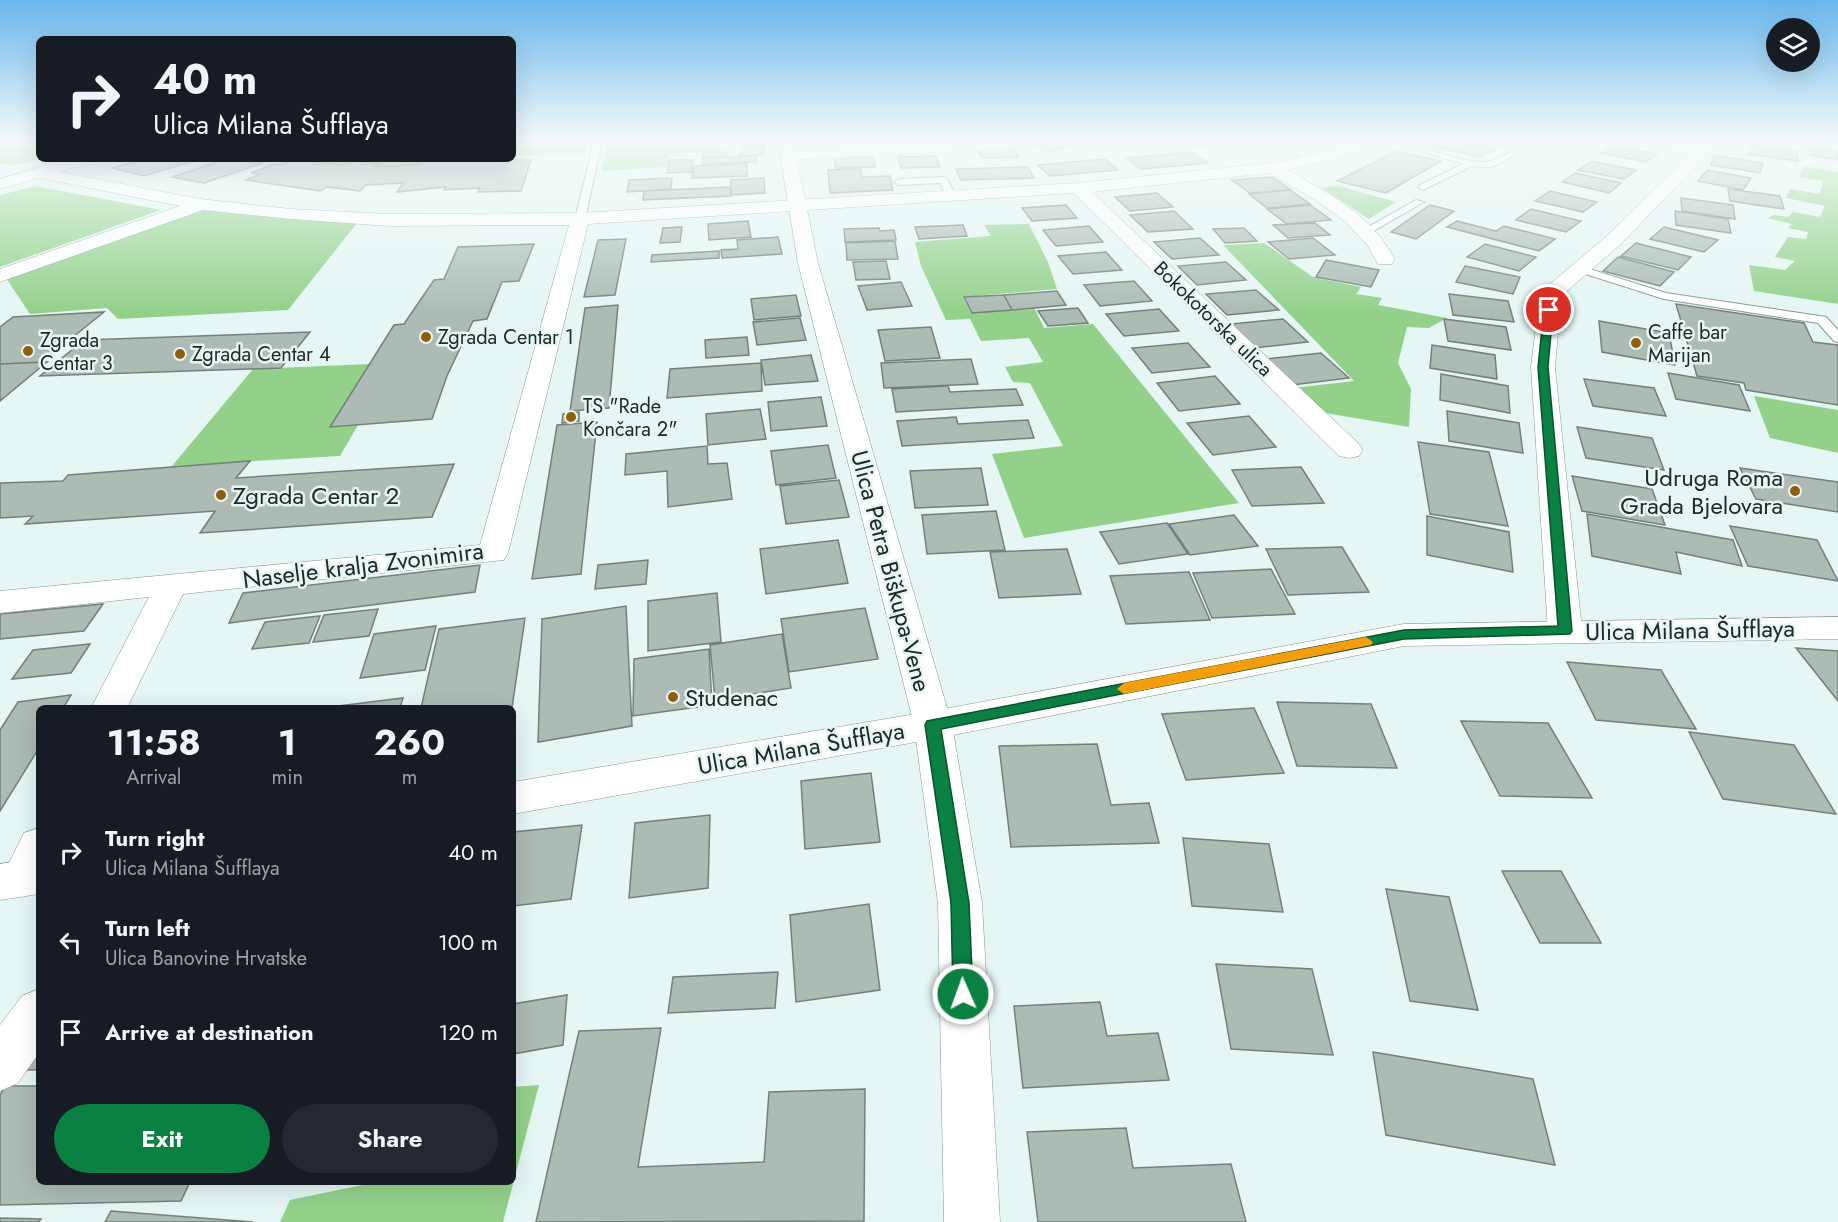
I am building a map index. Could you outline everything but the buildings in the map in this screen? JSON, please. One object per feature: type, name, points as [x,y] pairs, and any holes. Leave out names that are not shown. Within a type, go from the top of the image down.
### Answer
[{"type":"street","points":[[169,198],[200,204],[291,214],[389,220],[580,219],[934,198]]},
{"type":"street","name":"Ulica Petra Biškupa-Vene","points":[[798,198],[808,262],[933,725],[960,903],[972,1222]]},
{"type":"street","name":"Bokokotorska ulica","points":[[1088,198],[1349,450]]},
{"type":"street","points":[[1322,198],[1366,231],[1381,248],[1385,260]]},
{"type":"street","points":[[1565,631],[1543,367],[1549,310],[1557,288],[1615,239],[1656,198]]},
{"type":"street","points":[[0,276],[200,204]]},
{"type":"street","name":"Naselje kralja Zvonimira","points":[[0,602],[494,553],[580,219]]},
{"type":"street","points":[[111,705],[171,586]]},
{"type":"street","name":"Ulica Milana Šufflaya","points":[[516,797],[933,725],[1404,635],[1838,628]]},
{"type":"street","points":[[0,1066],[36,1016]]},
{"type":"lane","points":[[580,219],[585,198]]},
{"type":"lane","points":[[1366,231],[1419,202]]},
{"type":"lane","points":[[1580,269],[1664,296],[1822,320],[1838,338]]},
{"type":"green space","points":[[0,198],[98,198],[161,210],[0,267]]},
{"type":"green space","points":[[1337,198],[1382,198],[1396,202],[1369,219]]},
{"type":"green space","points":[[1786,198],[1838,198],[1838,304],[1754,291],[1749,265],[1785,270],[1795,261],[1775,257],[1788,237],[1806,239],[1808,232],[1788,228],[1792,224],[1767,218],[1774,215],[1788,217],[1793,212],[1820,217],[1825,206]]},
{"type":"green space","points":[[200,204],[361,218],[288,310],[118,319],[107,308],[30,314],[4,275]]},
{"type":"green space","points":[[1029,224],[1048,262],[1057,289],[963,297],[971,313],[1035,309],[1044,328],[1093,324],[1239,503],[1024,538],[992,454],[1063,446],[1030,383],[1013,382],[1005,367],[1043,362],[1029,338],[981,341],[970,319],[946,320],[921,266],[915,242],[991,236],[984,225]]},
{"type":"green space","points":[[1264,243],[1313,277],[1361,287],[1356,294],[1382,298],[1378,305],[1447,318],[1429,328],[1407,327],[1398,363],[1411,389],[1409,427],[1307,410],[1285,389],[1354,381],[1223,245]]},
{"type":"green space","points":[[369,364],[331,426],[358,425],[340,456],[172,466],[253,369]]},
{"type":"green space","points":[[1754,396],[1838,410],[1838,453],[1770,438]]},
{"type":"green space","points":[[539,1085],[516,1173],[516,1087]]},
{"type":"green space","points":[[362,1185],[513,1185],[503,1222],[280,1222],[290,1200]]},
{"type":"slow traffic","points":[[1124,689],[1366,642]]},
{"type":"place","name":"Zgrada Centar 1","points":[[426,337]]},
{"type":"place","name":"Caffe bar Marijan","points":[[1636,343]]},
{"type":"place","name":"Zgrada Centar 3","points":[[28,351]]},
{"type":"place","name":"Zgrada Centar 4","points":[[180,354]]},
{"type":"place","name":"TS \"Rade Končara 2\"","points":[[571,417]]},
{"type":"place","name":"Udruga Roma Grada Bjelovara","points":[[1795,491]]},
{"type":"place","name":"Zgrada Centar 2","points":[[221,495]]},
{"type":"place","name":"Studenac","points":[[673,697]]},
{"type":"route","points":[[963,994],[960,903],[933,725],[1404,635],[1565,631],[1543,367],[1549,310]]}]
